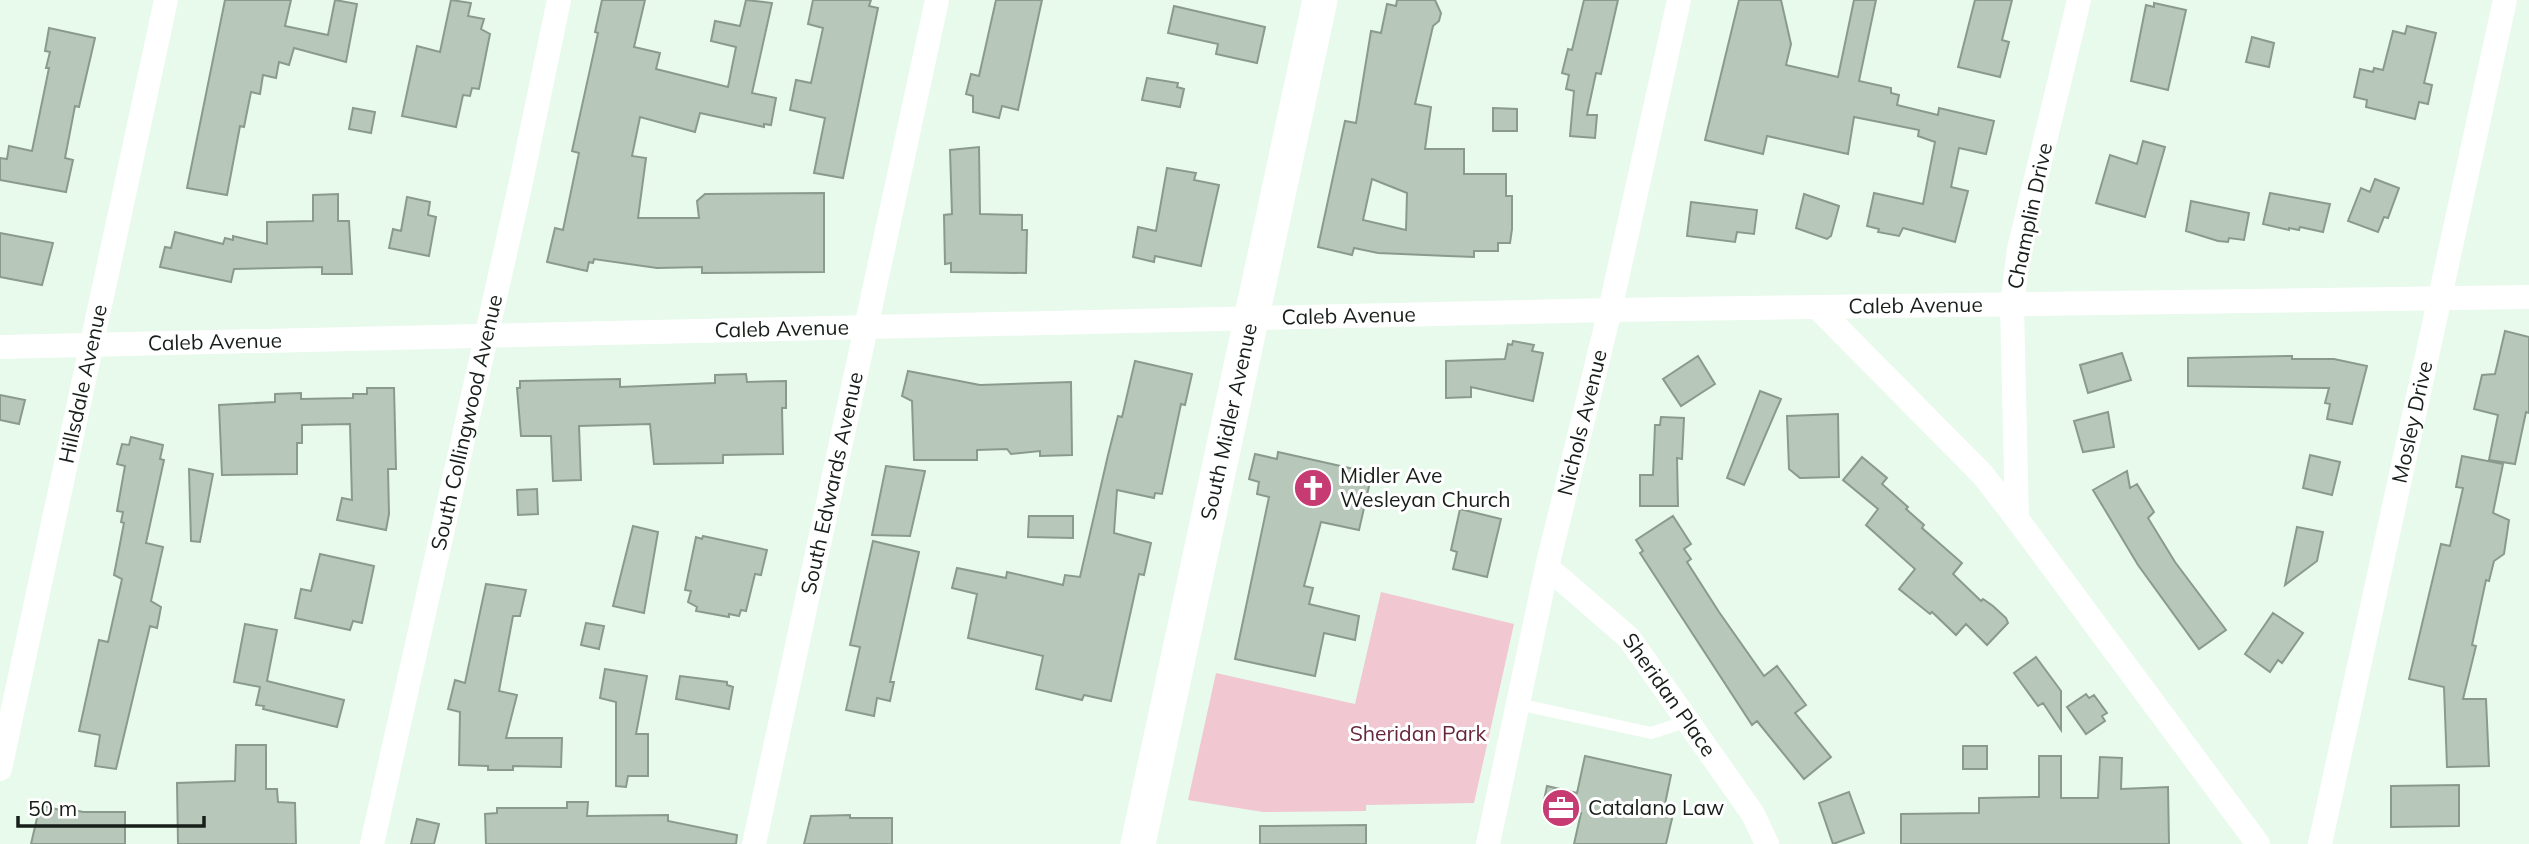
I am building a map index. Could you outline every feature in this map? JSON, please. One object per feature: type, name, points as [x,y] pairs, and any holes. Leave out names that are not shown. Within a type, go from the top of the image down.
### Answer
[{"type":"main road","name":"South Midler Avenue","points":[[1138,844],[1320,0]]},
{"type":"street","name":"Hillsdale Avenue","points":[[0,769],[166,0]]},
{"type":"street","name":"South Collingwood Avenue","points":[[372,844],[559,0]]},
{"type":"street","name":"South Edwards Avenue","points":[[754,844],[937,0]]},
{"type":"street","name":"Nichols Avenue","points":[[1488,844],[1547,567],[1610,310],[1679,0]]},
{"type":"street","name":"Champlin Drive","points":[[2017,519],[2011,306],[2018,249],[2079,0]]},
{"type":"street","name":"Mosley Drive","points":[[2320,844],[2437,300],[2505,0]]},
{"type":"street","name":"Caleb Avenue","points":[[0,347],[1610,310],[2529,297]]},
{"type":"street","points":[[1818,308],[1983,475],[2259,844]]},
{"type":"street","name":"Sheridan Place","points":[[1547,567],[1629,638],[1753,814],[1767,844]]},
{"type":"lane","points":[[1518,704],[1651,733],[1688,721]]},
{"type":"green space","name":"Sheridan Park","points":[[1381,592],[1514,624],[1474,803],[1366,805],[1366,811],[1263,812],[1188,800],[1216,673],[1355,704]]},
{"type":"building","points":[[225,0],[291,0],[285,26],[328,35],[335,0],[357,4],[346,62],[294,48],[289,65],[279,62],[276,78],[263,75],[260,94],[251,92],[244,127],[240,126],[227,195],[187,188]]},
{"type":"building","points":[[451,0],[471,3],[468,16],[484,19],[481,29],[490,34],[479,89],[472,88],[470,96],[463,95],[456,127],[402,116],[417,46],[440,52]]},
{"type":"building","points":[[602,0],[645,0],[634,47],[660,53],[656,69],[728,87],[736,47],[711,41],[715,21],[740,26],[746,0],[772,3],[752,93],[776,98],[771,125],[764,124],[764,127],[700,113],[695,132],[640,117],[632,156],[646,158],[638,218],[699,218],[697,201],[705,194],[824,193],[824,272],[702,273],[702,267],[657,268],[594,259],[593,263],[589,262],[587,271],[547,262],[555,228],[563,230],[579,153],[572,151],[598,33],[595,32]]},
{"type":"building","points":[[813,0],[871,0],[869,6],[878,8],[843,178],[814,173],[825,118],[790,110],[796,80],[811,83],[823,28],[808,24]]},
{"type":"building","points":[[996,0],[1042,0],[1018,110],[1002,106],[999,118],[973,112],[973,96],[966,94],[971,74],[979,76]]},
{"type":"building","points":[[1397,0],[1435,0],[1441,13],[1439,21],[1433,26],[1415,104],[1431,107],[1425,149],[1464,149],[1464,174],[1506,174],[1506,196],[1512,196],[1512,229],[1510,243],[1498,243],[1498,251],[1474,251],[1474,257],[1378,253],[1354,248],[1352,255],[1318,247],[1345,121],[1356,123],[1371,31],[1381,33],[1387,4],[1396,6]],"holes":[[[1372,179],[1407,193],[1406,230],[1363,220]]]},
{"type":"building","points":[[1584,0],[1618,0],[1601,74],[1596,73],[1587,115],[1597,115],[1595,138],[1570,136],[1574,91],[1566,89],[1569,75],[1562,73],[1568,49],[1572,50]]},
{"type":"building","points":[[1739,0],[1781,0],[1791,44],[1786,65],[1838,77],[1854,0],[1876,0],[1859,81],[1891,88],[1891,93],[1899,95],[1897,105],[1938,115],[1939,108],[1994,121],[1986,154],[1959,148],[1951,187],[1968,191],[1955,242],[1903,228],[1899,236],[1878,232],[1879,229],[1867,226],[1874,193],[1923,204],[1935,142],[1918,136],[1919,130],[1854,117],[1848,154],[1767,136],[1763,154],[1705,140]]},
{"type":"building","points":[[1975,0],[2012,0],[2002,40],[2009,42],[2000,77],[1958,67]]},
{"type":"building","points":[[2154,3],[2186,10],[2168,90],[2131,81],[2146,5],[2154,7]]},
{"type":"building","points":[[1174,6],[1265,27],[1257,63],[1216,54],[1218,44],[1168,33]]},
{"type":"building","points":[[2407,26],[2436,33],[2424,83],[2432,85],[2428,104],[2419,102],[2415,119],[2366,107],[2367,100],[2354,97],[2360,69],[2373,72],[2374,68],[2383,70],[2393,31],[2405,34]]},
{"type":"building","points":[[49,28],[95,38],[79,107],[75,106],[65,158],[73,160],[66,192],[0,180],[0,158],[7,159],[9,146],[32,151],[49,68],[46,68],[50,52],[45,51]]},
{"type":"building","points":[[2252,37],[2274,43],[2269,67],[2246,62]]},
{"type":"building","points":[[1147,78],[1178,83],[1177,87],[1184,89],[1180,107],[1142,100]]},
{"type":"building","points":[[353,108],[375,112],[371,133],[349,129]]},
{"type":"building","points":[[1493,108],[1517,109],[1517,131],[1493,131]]},
{"type":"building","points":[[2143,141],[2165,147],[2145,217],[2096,203],[2110,155],[2137,164]]},
{"type":"building","points":[[979,147],[980,214],[1022,215],[1022,230],[1027,230],[1026,273],[951,272],[951,263],[945,264],[944,215],[952,214],[950,150]]},
{"type":"building","points":[[1167,168],[1196,173],[1194,180],[1219,185],[1201,266],[1155,256],[1154,262],[1133,257],[1138,227],[1156,231]]},
{"type":"building","points":[[2375,179],[2399,188],[2388,218],[2384,217],[2378,232],[2348,221],[2361,188],[2370,192]]},
{"type":"building","points":[[2270,193],[2330,204],[2323,232],[2300,227],[2299,230],[2289,230],[2263,224]]},
{"type":"building","points":[[338,194],[338,221],[349,221],[352,274],[322,274],[322,267],[234,269],[231,282],[160,267],[165,247],[171,248],[175,232],[223,244],[225,238],[233,240],[233,236],[267,244],[267,222],[313,221],[313,195]]},
{"type":"building","points":[[1804,194],[1839,206],[1831,236],[1827,239],[1796,228]]},
{"type":"building","points":[[407,197],[430,202],[428,215],[436,217],[429,256],[389,248],[393,229],[401,231]]},
{"type":"building","points":[[2191,201],[2249,213],[2244,240],[2229,238],[2228,242],[2218,241],[2186,231]]},
{"type":"building","points":[[1691,202],[1757,210],[1754,234],[1737,232],[1735,242],[1687,236]]},
{"type":"building","points":[[0,233],[53,243],[42,285],[0,277]]},
{"type":"building","points":[[2505,331],[2529,337],[2529,413],[2526,412],[2515,464],[2489,460],[2498,415],[2474,409],[2482,375],[2495,374]]},
{"type":"building","points":[[1513,341],[1534,345],[1532,351],[1543,353],[1533,401],[1471,387],[1471,397],[1446,398],[1446,361],[1505,359],[1508,344],[1512,345]]},
{"type":"building","points":[[2122,353],[2131,380],[2088,393],[2080,365]]},
{"type":"building","points":[[1698,356],[1715,384],[1681,406],[1663,379]]},
{"type":"building","points":[[2292,356],[2292,359],[2334,359],[2367,366],[2352,424],[2327,419],[2330,404],[2325,403],[2329,388],[2188,386],[2188,358]]},
{"type":"building","points":[[1135,361],[1192,374],[1185,405],[1181,404],[1162,494],[1155,493],[1154,498],[1117,490],[1114,533],[1151,543],[1144,575],[1139,574],[1111,701],[1084,695],[1082,700],[1036,689],[1043,656],[968,638],[977,594],[952,588],[957,568],[1006,578],[1007,572],[1063,585],[1065,575],[1080,577],[1108,455],[1118,416],[1122,417]]},
{"type":"building","points":[[908,371],[980,385],[1071,382],[1072,455],[1040,456],[1040,451],[1011,454],[1007,449],[977,450],[977,460],[914,460],[912,401],[902,396]]},
{"type":"building","points":[[746,374],[747,382],[786,381],[786,408],[782,408],[783,454],[723,455],[723,463],[654,464],[650,424],[579,426],[581,480],[553,481],[551,436],[521,436],[517,388],[520,388],[520,381],[620,379],[620,387],[715,383],[715,375]]},
{"type":"building","points":[[367,388],[394,388],[396,469],[388,469],[389,514],[386,530],[337,520],[342,498],[352,500],[350,424],[302,425],[302,443],[297,443],[297,474],[222,475],[219,405],[275,402],[275,394],[301,393],[301,399],[353,398],[353,394],[367,394]]},
{"type":"building","points":[[1760,391],[1781,399],[1744,485],[1727,478]]},
{"type":"building","points":[[0,395],[25,400],[19,424],[0,420]]},
{"type":"building","points":[[2108,412],[2114,447],[2083,452],[2074,421]]},
{"type":"building","points":[[1838,414],[1839,477],[1800,478],[1789,469],[1787,416]]},
{"type":"building","points":[[1661,417],[1684,418],[1682,459],[1677,458],[1678,506],[1640,506],[1640,475],[1653,475],[1655,425],[1660,425]]},
{"type":"building","points":[[131,437],[163,445],[160,459],[164,460],[146,543],[163,547],[151,601],[161,607],[157,628],[150,626],[116,769],[95,766],[100,735],[79,731],[99,640],[108,642],[122,579],[114,575],[124,523],[121,522],[123,512],[117,511],[125,466],[117,464],[122,444],[129,445]]},
{"type":"building","points":[[1278,452],[1372,473],[1359,530],[1321,522],[1304,586],[1313,588],[1309,604],[1359,616],[1355,640],[1324,633],[1315,676],[1235,659],[1269,497],[1257,494],[1259,482],[1249,479],[1255,454],[1277,459]]},
{"type":"building","points":[[2310,455],[2340,462],[2332,495],[2303,488]]},
{"type":"building","points":[[2462,456],[2503,464],[2493,513],[2509,520],[2504,554],[2494,561],[2489,581],[2486,580],[2472,645],[2476,646],[2463,699],[2486,699],[2489,766],[2447,767],[2444,687],[2409,679],[2441,544],[2450,546],[2463,488],[2456,487]]},
{"type":"building","points":[[1862,457],[1887,478],[1882,484],[1908,507],[1906,509],[1924,525],[1922,528],[1962,563],[1953,574],[1981,601],[1983,599],[2006,618],[2008,623],[1987,645],[1966,624],[1956,635],[1932,612],[1930,614],[1899,589],[1915,569],[1866,525],[1878,509],[1843,480]]},
{"type":"building","points":[[886,466],[925,471],[910,536],[872,535]]},
{"type":"building","points":[[189,469],[213,474],[200,542],[191,541]]},
{"type":"building","points":[[2127,471],[2130,488],[2137,484],[2154,512],[2148,518],[2175,562],[2226,630],[2199,649],[2138,565],[2093,490]]},
{"type":"building","points":[[537,489],[538,514],[518,515],[517,490]]},
{"type":"building","points":[[1460,509],[1501,519],[1487,577],[1453,569],[1457,552],[1451,550]]},
{"type":"building","points":[[1029,516],[1073,516],[1073,538],[1028,537]]},
{"type":"building","points":[[1673,516],[1691,544],[1684,549],[1691,559],[1687,562],[1764,676],[1777,666],[1806,705],[1795,713],[1831,757],[1804,779],[1757,721],[1752,725],[1640,553],[1643,551],[1636,540]]},
{"type":"building","points":[[633,526],[658,532],[644,613],[613,606]]},
{"type":"building","points":[[2297,527],[2323,532],[2317,561],[2285,585]]},
{"type":"building","points":[[703,536],[767,550],[761,575],[755,574],[746,611],[741,610],[739,616],[729,614],[729,617],[696,611],[697,607],[688,602],[691,591],[685,590],[696,537],[702,539]]},
{"type":"building","points":[[873,541],[919,552],[890,682],[894,682],[890,701],[877,698],[874,716],[846,710],[860,647],[850,645]]},
{"type":"building","points":[[320,554],[374,566],[362,623],[353,621],[350,630],[295,618],[301,589],[311,591]]},
{"type":"building","points":[[486,584],[526,590],[520,616],[513,616],[499,691],[517,695],[506,738],[562,738],[561,767],[513,766],[513,770],[488,770],[488,766],[459,765],[460,712],[448,709],[455,680],[465,683]]},
{"type":"building","points":[[2273,613],[2303,633],[2282,663],[2278,660],[2270,672],[2245,654]]},
{"type":"building","points":[[586,623],[604,626],[599,649],[581,645]]},
{"type":"building","points":[[245,624],[277,630],[267,681],[344,700],[337,727],[263,709],[264,706],[256,705],[260,687],[234,682]]},
{"type":"building","points":[[2036,657],[2061,691],[2061,730],[2043,703],[2038,706],[2014,673]]},
{"type":"building","points":[[605,669],[647,676],[636,734],[648,734],[648,776],[628,776],[626,787],[616,786],[616,702],[600,698]]},
{"type":"building","points":[[680,676],[727,682],[727,685],[733,687],[729,709],[676,699]]},
{"type":"building","points":[[2086,694],[2089,698],[2094,695],[2107,713],[2102,716],[2105,721],[2086,734],[2067,707]]},
{"type":"building","points":[[236,745],[266,745],[266,789],[277,789],[278,802],[295,803],[296,844],[178,844],[177,783],[235,781]]},
{"type":"building","points":[[1963,746],[1987,746],[1987,769],[1963,769]]},
{"type":"building","points":[[1585,756],[1671,775],[1665,804],[1675,806],[1666,844],[1574,844],[1581,813],[1543,805],[1547,786],[1577,793]]},
{"type":"building","points":[[2039,756],[2061,756],[2061,798],[2098,798],[2100,757],[2122,758],[2121,789],[2168,787],[2169,844],[1901,844],[1901,814],[1979,813],[1979,798],[2039,797]]},
{"type":"building","points":[[2459,785],[2459,826],[2391,827],[2391,786]]},
{"type":"building","points":[[1849,792],[1864,833],[1833,844],[1819,803]]},
{"type":"building","points":[[567,802],[588,802],[587,816],[668,815],[668,821],[737,835],[736,844],[486,844],[485,814],[497,813],[497,808],[567,808]]},
{"type":"building","points":[[40,805],[68,812],[69,809],[83,812],[125,812],[125,844],[31,844]]},
{"type":"building","points":[[850,815],[850,818],[892,818],[892,844],[804,844],[811,816]]},
{"type":"building","points":[[417,819],[439,824],[434,844],[411,844]]},
{"type":"building","points":[[1366,825],[1366,844],[1260,844],[1260,826]]},
{"type":"place","name":"Midler Ave Wesleyan Church","points":[[1313,488]]},
{"type":"place","name":"Catalano Law","points":[[1561,808]]}]
